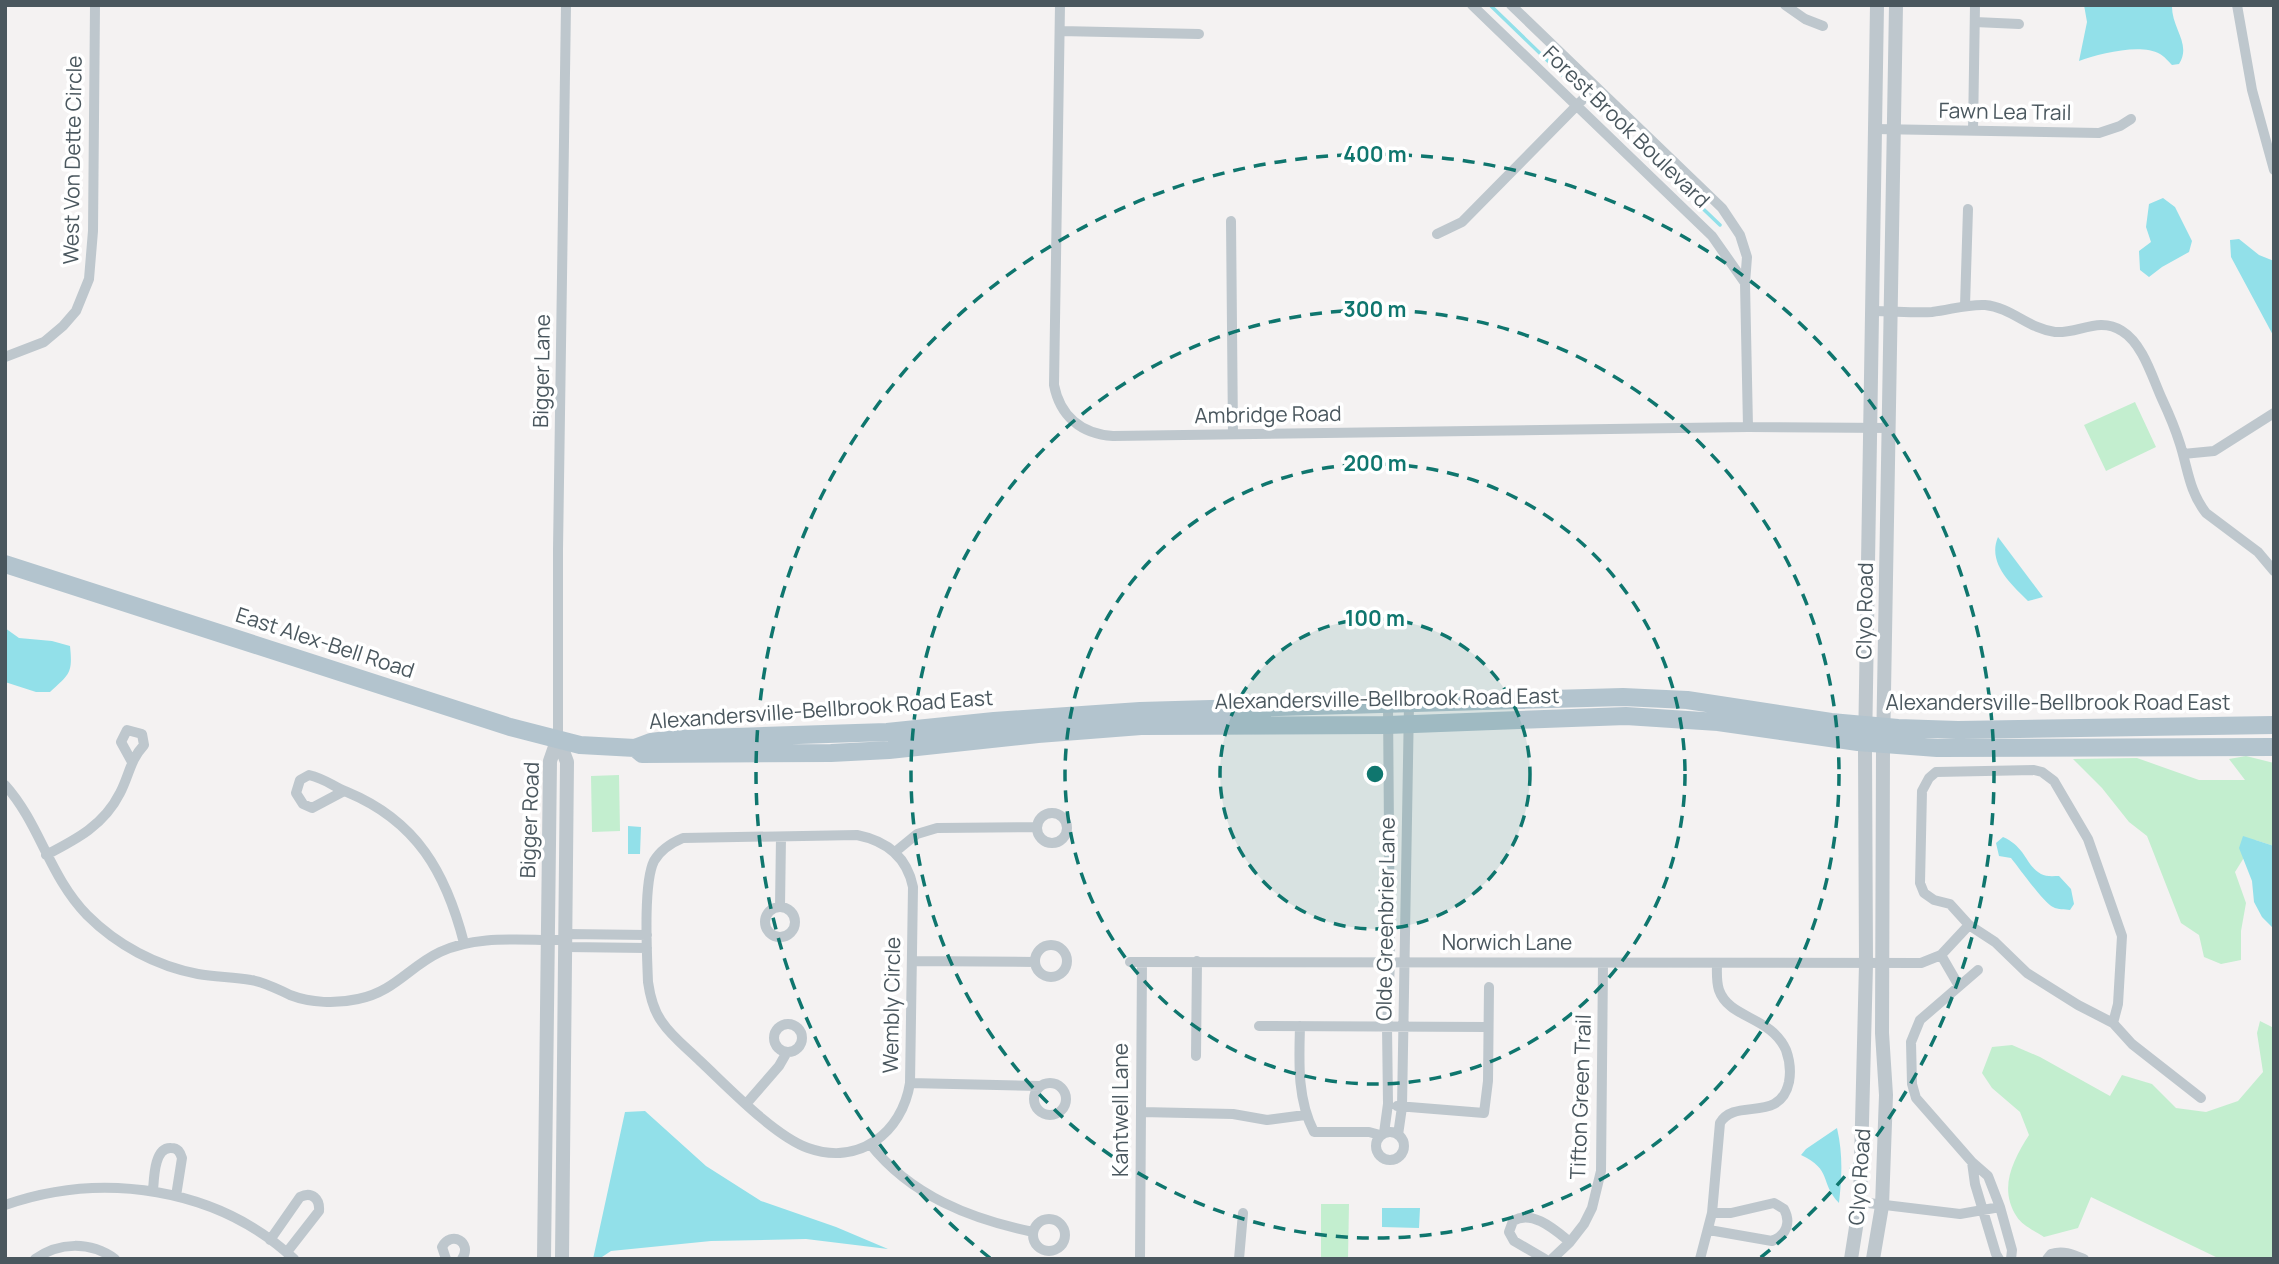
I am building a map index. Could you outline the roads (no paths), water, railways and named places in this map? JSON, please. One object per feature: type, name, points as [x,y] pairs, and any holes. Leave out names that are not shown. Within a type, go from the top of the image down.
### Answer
[{"type":"main road","name":"East Alex-Bell Road","points":[[5,564],[494,722],[580,745],[635,748]]},
{"type":"main road","name":"Alexandersville-Bellbrook Road East","points":[[1140,719],[1388,704],[1651,697],[1687,700],[1874,735],[1976,749],[2274,747]]},
{"type":"main road","name":"Alexandersville-Bellbrook Road East","points":[[635,748],[651,742],[675,739],[841,734],[942,736],[993,721],[1140,719],[1388,724],[1626,716],[1874,735],[1958,730],[2274,725]]},
{"type":"main road","points":[[2113,728],[2113,748]]},
{"type":"street","name":"West Von Dette Circle","points":[[5,358],[44,342],[63,326],[76,311],[89,279],[93,231],[95,5]]},
{"type":"street","name":"Bigger Lane","points":[[558,738],[557,564],[566,5]]},
{"type":"street","name":"Ambridge Road","points":[[1060,5],[1054,385],[1060,406],[1082,428],[1102,435],[1748,427],[1890,428]]},
{"type":"street","name":"Forest Brook Boulevard","points":[[1472,5],[1712,236],[1745,283]]},
{"type":"street","name":"Forest Brook Boulevard","points":[[1510,5],[1722,208],[1734,223],[1745,251],[1747,269],[1748,427]]},
{"type":"street","points":[[1785,5],[1805,19],[1824,26]]},
{"type":"street","name":"Clyo Road","points":[[1873,1259],[1882,1206],[1886,1095],[1882,1033],[1884,964],[1874,735],[1871,428],[1877,5]]},
{"type":"street","name":"Clyo Road","points":[[1851,1259],[1860,1202],[1874,735],[1890,428],[1896,5]]},
{"type":"street","points":[[1973,131],[1975,5]]},
{"type":"street","points":[[2241,6],[2252,90],[2274,170]]},
{"type":"street","points":[[1975,22],[2019,24]]},
{"type":"street","points":[[1060,31],[1199,34]]},
{"type":"street","points":[[1437,234],[1462,222],[1595,87]]},
{"type":"street","name":"Fawn Lea Trail","points":[[1875,129],[2099,132],[2120,126],[2131,119]]},
{"type":"street","points":[[1965,306],[1968,209]]},
{"type":"street","points":[[1231,221],[1233,434]]},
{"type":"street","points":[[1874,311],[1916,313],[1965,306],[1996,307],[2041,329],[2062,332],[2094,324],[2121,330],[2129,336],[2140,352],[2173,421],[2188,481],[2200,504],[2206,513],[2258,552],[2274,571]]},
{"type":"street","points":[[2183,454],[2214,451],[2274,413]]},
{"type":"street","name":"Olde Greenbrier Lane","points":[[1388,704],[1388,1104],[1382,1134],[1376,1144],[1377,1153],[1384,1160],[1393,1161],[1404,1152],[1404,1142],[1398,1135],[1402,1107],[1409,704]]},
{"type":"street","name":"Bigger Road","points":[[558,738],[566,762],[562,1259]]},
{"type":"street","name":"Bigger Road","points":[[544,1259],[550,761],[558,738]]},
{"type":"street","points":[[46,855],[81,837],[105,817],[121,792],[132,762]]},
{"type":"street","points":[[2113,1023],[2118,1004],[2123,936],[2088,839],[2054,781],[2034,769],[1936,772],[1928,778],[1922,791],[1920,883],[1924,893],[1934,900],[1951,904],[1969,925],[1995,942],[2027,973],[2113,1023],[2132,1044],[2201,1098]]},
{"type":"street","points":[[5,785],[29,818],[56,876],[85,913],[110,934],[138,953],[181,970],[251,980],[306,1000],[338,1002],[371,996],[389,988],[438,953],[464,943],[482,940],[548,941],[647,936]]},
{"type":"street","points":[[344,791],[393,818],[424,849],[446,886],[464,943]]},
{"type":"street","points":[[895,852],[917,834],[937,828],[1036,827]]},
{"type":"street","name":"Wembly Circle","points":[[857,835],[882,842],[895,852],[906,867],[913,887],[911,1083],[908,1099],[901,1114],[883,1135],[870,1144],[831,1153],[807,1147],[746,1104],[661,1021],[650,998],[647,948],[652,868],[661,851],[671,843],[692,836],[857,835]]},
{"type":"street","points":[[780,837],[780,907]]},
{"type":"street","points":[[1959,986],[1941,955],[1969,925]]},
{"type":"street","points":[[566,940],[647,948]]},
{"type":"street","name":"Norwich Lane","points":[[1136,962],[1884,964],[1921,963],[1941,955]]},
{"type":"street","points":[[912,961],[1035,962]]},
{"type":"street","points":[[1196,1056],[1197,961]]},
{"type":"street","name":"Kantwell Lane","points":[[1136,962],[1141,1112],[1140,1259]]},
{"type":"street","points":[[1700,1259],[1712,1213],[1720,1123],[1732,1112],[1759,1109],[1778,1101],[1786,1093],[1790,1077],[1789,1058],[1778,1037],[1762,1023],[1729,1006],[1723,999],[1717,983],[1717,962]]},
{"type":"street","name":"Tifton Green Trail","points":[[1552,1259],[1570,1242],[1592,1208],[1601,1171],[1604,964]]},
{"type":"street","points":[[1978,970],[1920,1020],[1911,1042],[1912,1084],[1916,1098],[1972,1162],[1988,1176],[2012,1250],[2011,1259]]},
{"type":"street","points":[[1388,1104],[1484,1113],[1488,1081],[1489,987]]},
{"type":"street","points":[[1259,1026],[1488,1027]]},
{"type":"street","points":[[1300,1026],[1301,1082],[1305,1115],[1314,1132],[1398,1135]]},
{"type":"street","points":[[746,1104],[779,1066],[787,1052]]},
{"type":"street","points":[[911,1083],[1040,1086]]},
{"type":"street","points":[[1141,1112],[1233,1114],[1267,1120],[1305,1115]]},
{"type":"street","points":[[870,1144],[894,1170],[937,1200],[977,1218],[1033,1232]]},
{"type":"street","points":[[153,1191],[159,1154],[166,1148],[173,1148],[181,1153],[183,1161],[176,1196]]},
{"type":"street","points":[[1972,1162],[1975,1184],[1999,1259]]},
{"type":"street","points":[[5,1205],[73,1189],[128,1188],[153,1191],[218,1210],[270,1240],[290,1256],[319,1210],[315,1197],[309,1194],[300,1196],[270,1240]]},
{"type":"street","points":[[1860,1202],[1961,1213],[2000,1207]]},
{"type":"street","points":[[1709,1230],[1767,1241],[1783,1234],[1788,1223],[1784,1209],[1774,1203],[1731,1213],[1712,1213]]},
{"type":"street","points":[[1239,1259],[1243,1213]]},
{"type":"street","points":[[1545,1259],[1514,1241],[1509,1232],[1513,1221],[1518,1217],[1531,1218],[1545,1224],[1570,1242]]},
{"type":"street","points":[[446,1259],[442,1247],[446,1241],[453,1238],[461,1240],[466,1246],[466,1255],[462,1259]]},
{"type":"street","points":[[35,1259],[53,1249],[82,1245],[97,1249],[115,1259]]},
{"type":"street","points":[[2048,1259],[2050,1254],[2058,1251],[2084,1259]]},
{"type":"water","points":[[2084,5],[2172,5],[2183,50],[2179,64],[2172,65],[2160,54],[2142,49],[2108,53],[2079,61],[2087,22]]},
{"type":"water","points":[[2163,198],[2175,207],[2192,241],[2189,252],[2149,277],[2140,270],[2139,251],[2151,242],[2146,227],[2149,204]]},
{"type":"water","points":[[2239,239],[2259,255],[2274,261],[2274,337],[2231,257],[2230,240]]},
{"type":"water","points":[[1998,537],[2043,597],[2028,601],[2002,572],[1996,556]]},
{"type":"water","points":[[5,628],[19,638],[52,641],[70,646],[71,662],[68,673],[50,692],[36,692],[5,682]]},
{"type":"water","points":[[628,826],[641,827],[640,854],[628,854]]},
{"type":"water","points":[[2243,836],[2274,846],[2274,929],[2262,917],[2254,902],[2252,881],[2239,848]]},
{"type":"water","points":[[2003,837],[2017,846],[2036,871],[2045,876],[2059,876],[2071,889],[2074,904],[2070,910],[2057,909],[2049,904],[2011,858],[1999,856],[1996,843]]},
{"type":"water","points":[[645,1111],[706,1166],[761,1201],[836,1227],[888,1249],[806,1239],[711,1241],[611,1251],[599,1259],[593,1259],[625,1112]]},
{"type":"water","points":[[1837,1128],[1841,1166],[1839,1203],[1829,1189],[1822,1171],[1801,1155]]},
{"type":"water","points":[[1382,1208],[1420,1208],[1419,1228],[1382,1227]]},
{"type":"waterway","points":[[1490,5],[1579,91]]},
{"type":"waterway","points":[[1592,102],[1720,225]]}]
